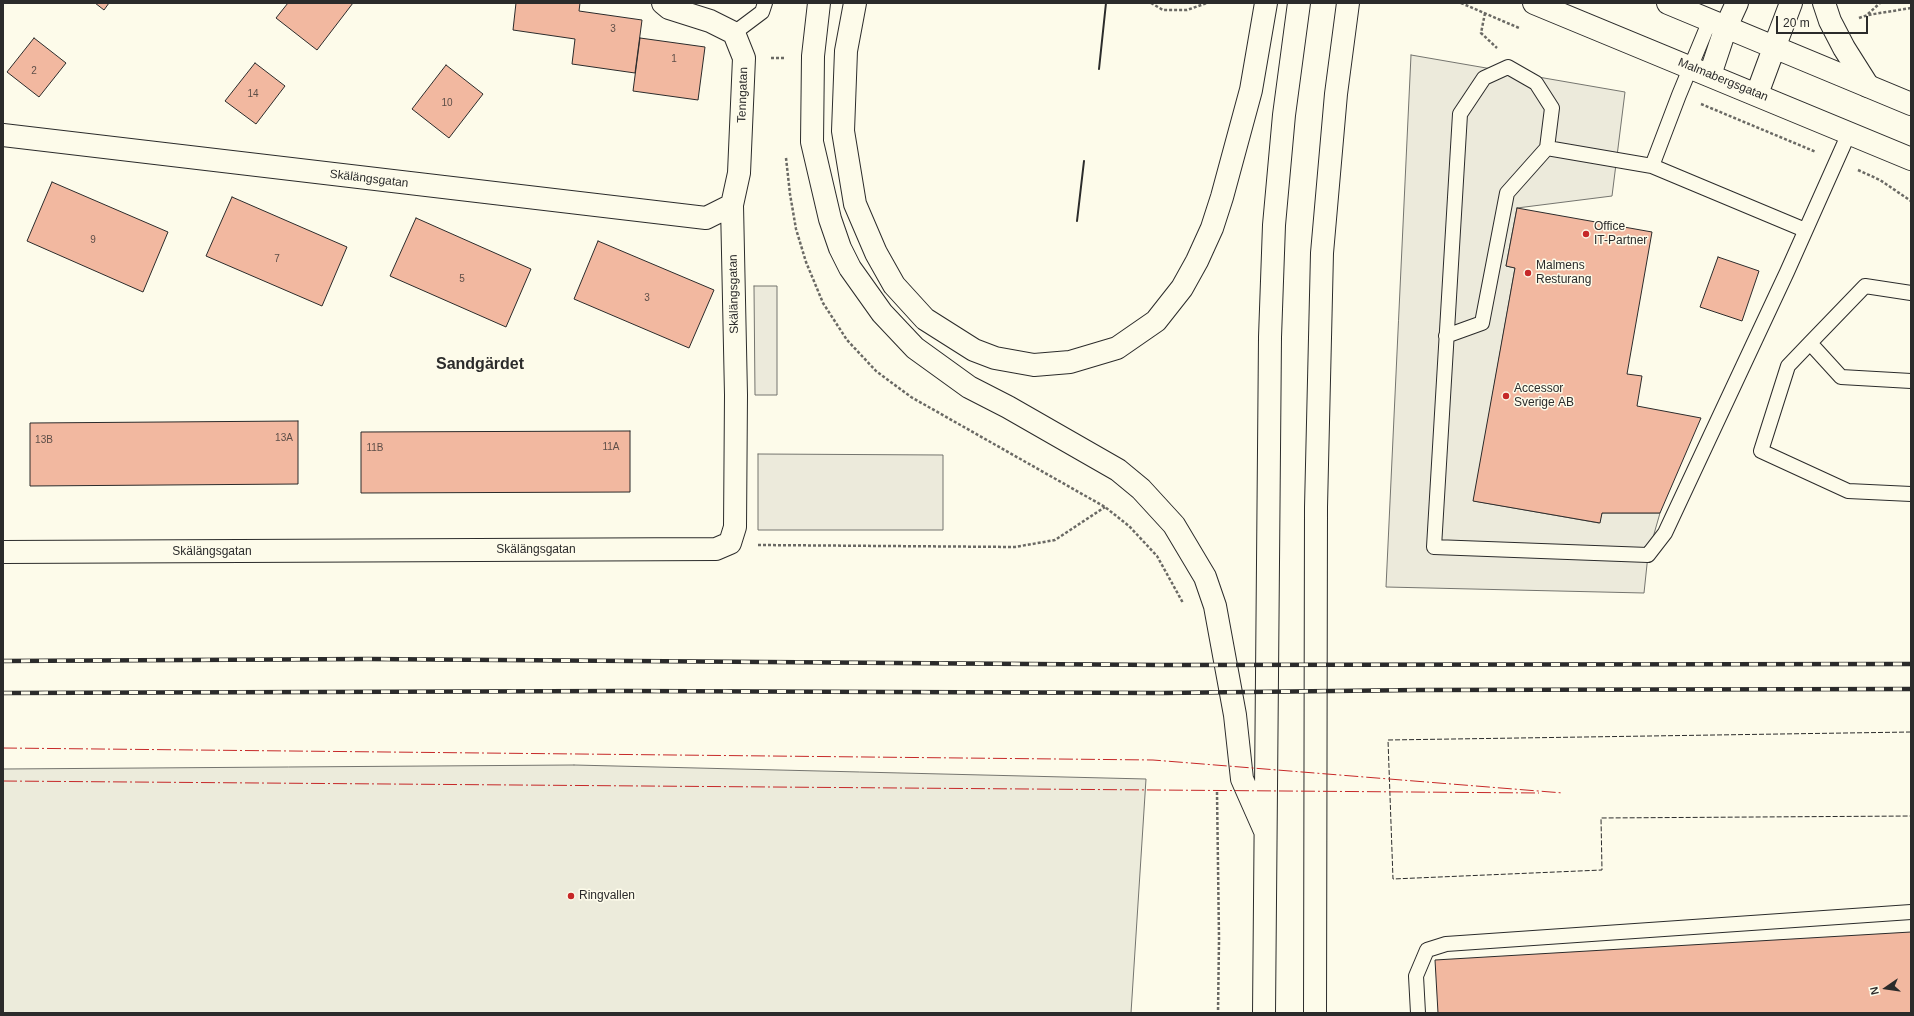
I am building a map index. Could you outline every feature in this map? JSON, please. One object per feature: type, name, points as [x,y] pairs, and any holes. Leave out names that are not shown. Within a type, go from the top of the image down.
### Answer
[{"type":"main road","points":[[663,3],[669,8],[710,21],[734,33]]},
{"type":"main road","points":[[819,3],[813,56],[812,142],[830,219],[840,248],[850,268],[882,312],[915,348],[968,387],[1008,407],[1118,470],[1141,489],[1174,525],[1206,577],[1215,606],[1235,715],[1242,779],[1265,831]]},
{"type":"main road","points":[[855,3],[846,51],[843,131],[855,204],[876,253],[894,285],[925,319],[974,350],[1001,360],[1034,365],[1070,362],[1117,348],[1156,321],[1182,288],[1212,228],[1222,196],[1251,90],[1266,3]]},
{"type":"main road","points":[[1264,1013],[1270,329],[1274,225],[1284,115],[1299,3]]},
{"type":"main road","points":[[1315,1013],[1316,507],[1322,253],[1336,94],[1348,3]]},
{"type":"main road","name":"Malmabergsgatan","points":[[1534,3],[1911,158]]},
{"type":"main road","points":[[1668,3],[1911,104]]},
{"type":"main road","points":[[1710,75],[1718,24],[1737,3]]},
{"type":"main road","points":[[1757,94],[1791,3]]},
{"type":"main road","points":[[1824,3],[1830,21],[1868,86]]},
{"type":"main road","name":"Tenngatan","points":[[734,33],[744,58],[740,164]]},
{"type":"main road","name":"Skälängsgatan","points":[[3,135],[706,218],[732,205]]},
{"type":"main road","name":"Skälängsgatan","points":[[3,552],[716,549],[730,543],[735,527],[736,395],[732,205],[740,164]]},
{"type":"lane","points":[[734,33],[762,12],[765,3]]},
{"type":"lane","points":[[1652,166],[1691,67],[1718,24]]},
{"type":"lane","points":[[1446,336],[1482,323],[1507,192],[1547,148],[1552,108],[1536,83],[1508,67],[1484,78],[1460,114],[1446,336],[1434,547],[1648,555],[1665,533],[1849,133]]},
{"type":"lane","points":[[1547,148],[1652,166],[1805,230]]},
{"type":"lane","points":[[1911,293],[1865,286],[1788,366],[1762,451],[1848,491],[1911,494]]},
{"type":"lane","points":[[1810,343],[1841,377],[1911,381]]},
{"type":"lane","points":[[1418,1013],[1416,976],[1428,950],[1446,944],[1911,912]]},
{"type":"path","points":[[1151,3],[1163,10],[1187,10],[1207,3]]},
{"type":"path","points":[[1868,15],[1880,3]]},
{"type":"path","points":[[1857,19],[1868,15],[1911,8]]},
{"type":"path","points":[[1485,13],[1481,33],[1492,41],[1502,52],[1508,67]]},
{"type":"path","points":[[730,543],[1015,546],[1055,540],[1105,507],[1129,526],[1157,556],[1186,609]]},
{"type":"path","points":[[1217,791],[1219,939],[1218,1013]]},
{"type":"shaded area","points":[[1411,55],[1625,92],[1612,196],[1517,208],[1506,266],[1515,268],[1474,501],[1599,523],[1602,513],[1660,513],[1648,555],[1644,593],[1386,587]]},
{"type":"shaded area","points":[[754,286],[777,286],[777,395],[755,395]]},
{"type":"shaded area","points":[[758,454],[943,455],[943,530],[758,530]]},
{"type":"shaded area","name":"Ringvallen","points":[[574,765],[1146,779],[1131,1013],[3,1013],[3,769]]},
{"type":"building","points":[[95,3],[109,3],[104,10]]},
{"type":"building","points":[[288,3],[353,3],[317,50],[276,18]]},
{"type":"building","points":[[516,3],[580,3],[579,11],[642,20],[635,73],[572,64],[575,39],[513,30]]},
{"type":"building","points":[[34,38],[66,63],[39,97],[7,72]]},
{"type":"building","points":[[640,38],[705,47],[698,100],[633,91]]},
{"type":"building","points":[[255,63],[285,86],[256,124],[225,101]]},
{"type":"building","points":[[446,65],[483,94],[449,138],[412,109]]},
{"type":"building","points":[[52,182],[168,232],[143,292],[27,241]]},
{"type":"building","points":[[232,197],[347,247],[322,306],[206,256]]},
{"type":"building","points":[[1517,208],[1652,232],[1627,374],[1642,376],[1637,406],[1701,418],[1660,513],[1602,513],[1600,523],[1473,501],[1515,268],[1506,266]]},
{"type":"building","points":[[416,218],[531,269],[506,327],[390,276]]},
{"type":"building","points":[[598,241],[714,290],[689,348],[574,299]]},
{"type":"building","points":[[1718,257],[1759,271],[1742,321],[1700,307]]},
{"type":"building","points":[[298,421],[298,484],[30,486],[30,423]]},
{"type":"building","points":[[630,431],[630,492],[361,493],[361,432]]},
{"type":"building","points":[[1911,932],[1911,1013],[1438,1013],[1435,960]]},
{"type":"railway","points":[[3,661],[368,659],[1162,665],[1911,664]]},
{"type":"railway","points":[[3,693],[625,691],[1162,693],[1419,690],[1911,689]]},
{"type":"fence","points":[[1911,732],[1388,740],[1393,879],[1602,870],[1601,818],[1911,816]]},
{"type":"wall","points":[[1099,69],[1106,3]]},
{"type":"wall","points":[[1077,221],[1084,161]]},
{"type":"power","points":[[3,748],[1153,760],[1563,793]]},
{"type":"power","points":[[3,781],[1539,793]]},
{"type":"place","name":"Office IT-Partner","points":[[1586,234]]},
{"type":"place","name":"Malmens Resturang","points":[[1528,273]]},
{"type":"place","name":"Accessor Sverige AB","points":[[1506,396]]},
{"type":"place","name":"Ringvallen","points":[[571,896]]},
{"type":"district","name":"Sandgärdet","points":[[480,365]]}]
